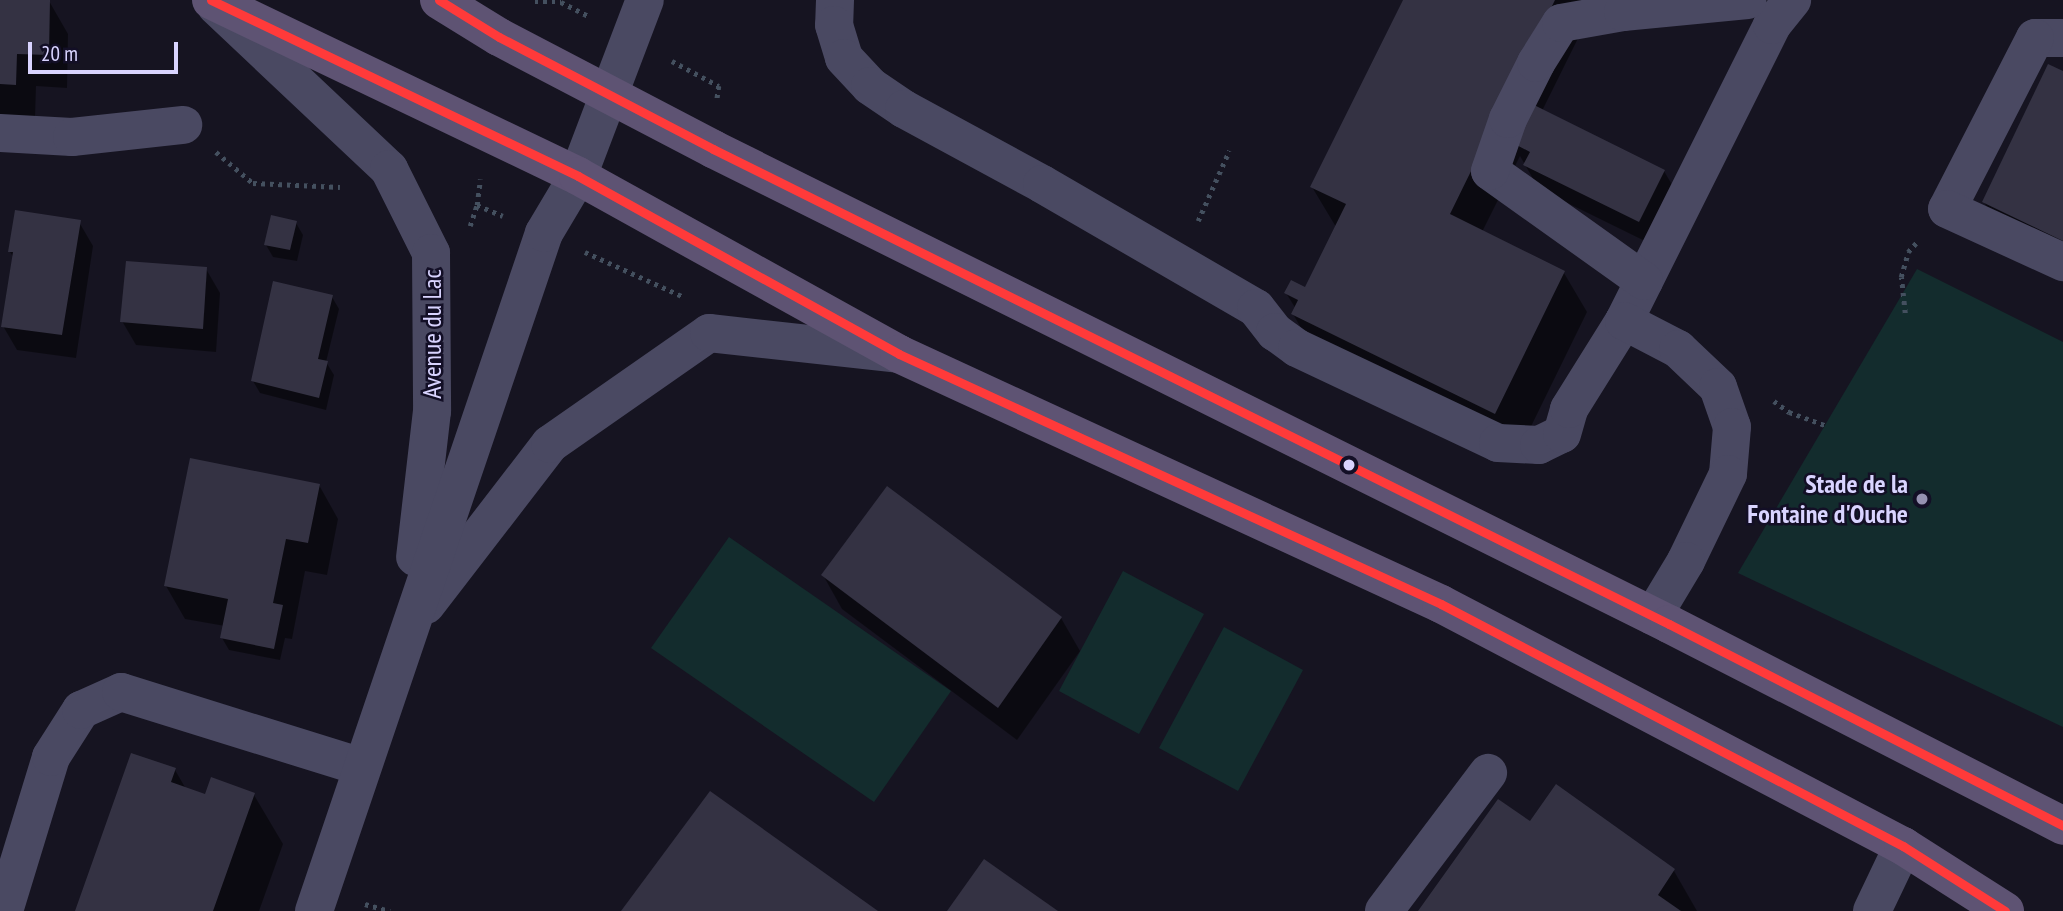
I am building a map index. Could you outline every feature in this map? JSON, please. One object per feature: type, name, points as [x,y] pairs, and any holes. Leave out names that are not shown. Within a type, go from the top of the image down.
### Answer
[{"type":"main road","points":[[210,0],[578,176],[899,354],[1441,604],[1903,846],[2005,911]]},
{"type":"main road","points":[[439,0],[499,37],[713,149],[1653,615],[2063,826]]},
{"type":"street","name":"Avenue du Lac","points":[[210,0],[389,169],[431,253],[432,411],[407,628]]},
{"type":"street","name":"Avenue du Lac","points":[[314,911],[407,628],[544,233],[578,176],[645,0]]},
{"type":"street","points":[[835,0],[834,25],[844,58],[870,86],[904,109],[1256,308],[1275,332],[1297,348],[1498,443],[1539,445],[1562,434],[1569,409],[1624,321],[1772,25],[1792,0]]},
{"type":"street","points":[[1644,281],[1490,171],[1508,119],[1536,63],[1561,23],[1623,12],[1747,0]]},
{"type":"street","points":[[2063,38],[2035,38],[1947,209],[2063,262]]},
{"type":"street","points":[[0,133],[72,137],[183,125]]},
{"type":"street","points":[[1624,321],[1678,349],[1718,387],[1732,427],[1728,474],[1686,561],[1653,615]]},
{"type":"street","name":"Avenue du Lac","points":[[407,628],[550,444],[709,332],[899,354]]},
{"type":"street","points":[[4,911],[51,757],[81,710],[121,692],[362,767]]},
{"type":"street","points":[[1384,911],[1488,773]]},
{"type":"street","points":[[1872,911],[1903,846]]},
{"type":"path","points":[[1179,264],[1229,151]]},
{"type":"path","points":[[1905,313],[1901,277],[1909,252],[1947,209]]},
{"type":"green space","name":"Stade de la Fontaine d'Ouche","points":[[1917,269],[2063,342],[2063,727],[1738,573]]},
{"type":"green space","points":[[729,537],[951,691],[874,802],[651,648]]},
{"type":"green space","points":[[1123,571],[1204,614],[1139,734],[1059,691]]},
{"type":"green space","points":[[1224,627],[1303,670],[1238,791],[1159,748]]},
{"type":"building","points":[[0,0],[50,0],[49,55],[17,54],[16,85],[0,84]]},
{"type":"building","points":[[1403,0],[1555,0],[1450,214],[1565,271],[1495,414],[1291,314],[1298,300],[1284,293],[1291,280],[1305,287],[1346,204],[1310,187]]},
{"type":"building","points":[[2048,64],[2063,71],[2063,241],[1982,202]]},
{"type":"building","points":[[1528,102],[1665,170],[1639,222],[1523,165],[1530,152],[1509,141]]},
{"type":"building","points":[[15,210],[81,220],[62,335],[1,327],[13,252],[8,252]]},
{"type":"building","points":[[271,215],[297,221],[290,250],[264,245]]},
{"type":"building","points":[[126,261],[207,267],[203,329],[120,322]]},
{"type":"building","points":[[273,281],[333,295],[318,359],[328,361],[319,398],[251,381]]},
{"type":"building","points":[[190,458],[320,484],[308,543],[286,539],[273,603],[283,605],[274,649],[220,638],[228,599],[164,586]]},
{"type":"building","points":[[887,486],[1062,617],[998,708],[821,575]]},
{"type":"building","points":[[131,753],[176,768],[171,782],[205,794],[211,777],[255,793],[213,911],[75,911]]},
{"type":"building","points":[[1556,784],[1675,869],[1658,895],[1681,911],[1418,911],[1498,799],[1530,821]]},
{"type":"building","points":[[710,791],[878,911],[621,911]]},
{"type":"building","points":[[984,859],[1058,911],[947,911]]},
{"type":"transit line","points":[[211,0],[578,176],[899,354],[1441,604],[1903,846],[2005,911]]},
{"type":"transit line","points":[[439,0],[499,37],[713,149],[1669,624],[2063,826]]},
{"type":"place","name":"Stade de la Fontaine d'Ouche","points":[[1922,499]]}]
